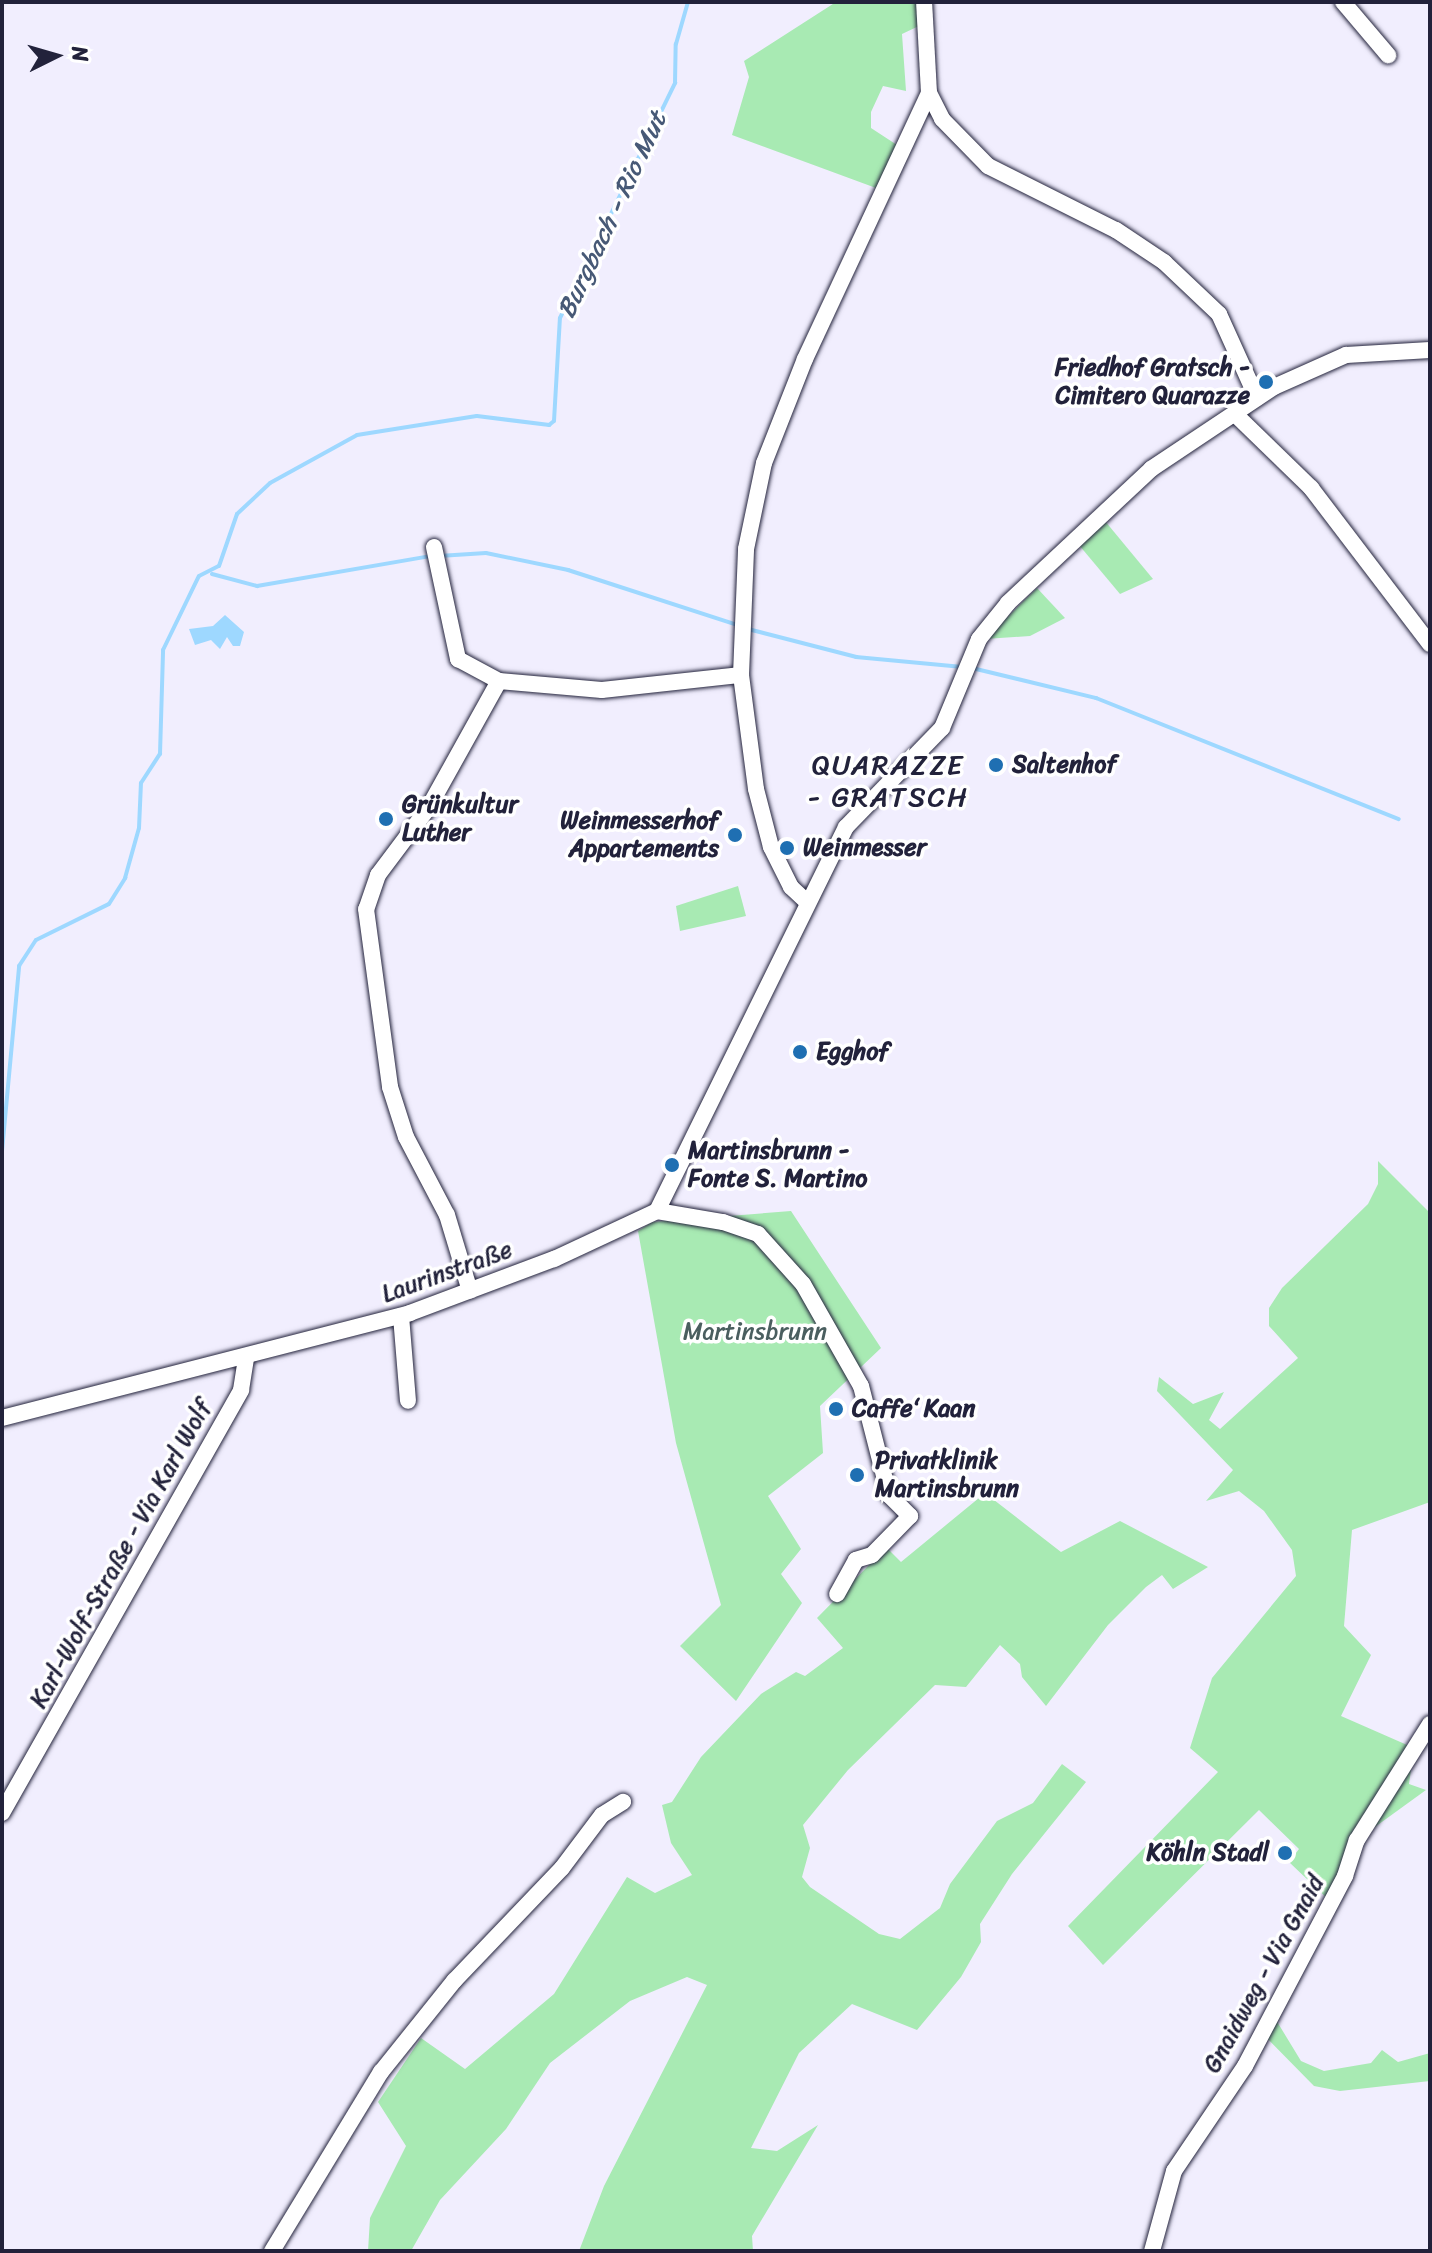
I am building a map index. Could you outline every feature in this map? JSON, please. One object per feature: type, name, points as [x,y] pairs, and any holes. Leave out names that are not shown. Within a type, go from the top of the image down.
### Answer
[{"type":"street","points":[[924,2],[929,93],[942,119],[988,166],[1116,230],[1164,262],[1219,314],[1257,398]]},
{"type":"street","points":[[1343,2],[1388,55]]},
{"type":"street","points":[[807,902],[791,887],[771,847],[756,789],[741,675],[746,549],[764,463],[839,281],[929,93]]},
{"type":"street","points":[[837,1594],[856,1560],[872,1555],[910,1516],[889,1495],[861,1386],[803,1284],[758,1234],[723,1222],[657,1211],[846,827],[942,728],[979,639],[1000,612],[1099,512],[1151,469],[1236,415],[1257,398],[1346,355],[1430,350]]},
{"type":"street","points":[[1236,415],[1311,488],[1430,644]]},
{"type":"street","points":[[435,554],[458,659],[499,681],[602,690],[741,675]]},
{"type":"street","points":[[470,1291],[447,1215],[406,1137],[390,1087],[366,909],[378,875],[429,807],[499,681]]},
{"type":"street","name":"Laurinstraße","points":[[2,1418],[401,1316],[470,1291],[657,1211]]},
{"type":"street","points":[[401,1316],[408,1401]]},
{"type":"street","name":"Karl-Wolf-Straße - Via Karl Wolf","points":[[2,1813],[241,1390],[246,1357]]},
{"type":"street","name":"Gnaidweg - Via Gnaid","points":[[1152,2251],[1174,2171],[1245,2066],[1345,1876],[1357,1840],[1430,1724]]},
{"type":"street","points":[[272,2251],[381,2072],[454,1981],[562,1868],[602,1815],[623,1802]]},
{"type":"green space","points":[[836,2],[917,2],[921,25],[902,34],[906,91],[883,86],[871,112],[871,128],[897,145],[876,188],[732,135],[749,77],[744,61]]},
{"type":"green space","points":[[1105,521],[1153,579],[1120,594],[1079,545]]},
{"type":"green space","points":[[1037,588],[1065,618],[1030,636],[985,639]]},
{"type":"green space","points":[[738,886],[746,916],[680,931],[676,906]]},
{"type":"green space","points":[[1378,1161],[1430,1213],[1430,1502],[1352,1530],[1344,1626],[1371,1655],[1341,1716],[1414,1748],[1409,1784],[1426,1790],[1357,1840],[1331,1902],[1289,1862],[1299,1849],[1259,1810],[1103,1965],[1068,1926],[1218,1772],[1190,1748],[1212,1678],[1296,1576],[1292,1550],[1264,1511],[1239,1491],[1206,1501],[1233,1470],[1157,1391],[1159,1377],[1193,1404],[1224,1392],[1209,1420],[1220,1429],[1298,1358],[1269,1326],[1269,1308],[1282,1288],[1368,1204],[1378,1184]]},
{"type":"green space","name":"Martinsbrunn","points":[[791,1211],[881,1348],[820,1406],[823,1453],[768,1496],[801,1549],[781,1574],[802,1603],[736,1701],[680,1646],[721,1605],[676,1443],[638,1231],[652,1222]]},
{"type":"green space","points":[[985,1493],[1061,1552],[1120,1521],[1208,1567],[1173,1589],[1162,1575],[1146,1587],[1108,1625],[1046,1706],[1022,1677],[1020,1664],[1000,1645],[966,1687],[935,1685],[848,1770],[803,1825],[810,1848],[802,1877],[810,1887],[879,1934],[900,1939],[940,1908],[950,1884],[997,1821],[1033,1803],[1062,1764],[1086,1782],[1012,1874],[980,1924],[981,1942],[961,1977],[917,2030],[852,2004],[799,2053],[751,2148],[777,2151],[818,2125],[752,2236],[753,2251],[579,2251],[604,2186],[707,1985],[687,1977],[630,2001],[550,2063],[506,2129],[440,2200],[411,2251],[368,2251],[370,2218],[406,2146],[378,2102],[421,2038],[465,2069],[554,1994],[627,1877],[655,1893],[692,1875],[671,1843],[662,1805],[672,1802],[701,1757],[761,1694],[796,1672],[805,1676],[843,1648],[817,1618],[870,1564],[887,1548],[901,1562]]},
{"type":"green space","points":[[1273,2015],[1301,2061],[1324,2071],[1371,2063],[1382,2050],[1398,2062],[1430,2053],[1430,2081],[1340,2091],[1314,2086],[1263,2034]]},
{"type":"water","points":[[225,615],[244,632],[240,646],[233,646],[227,637],[220,649],[211,640],[195,645],[189,629],[213,626]]},
{"type":"waterway","name":"Burgbach - Rio Mut","points":[[2,1151],[19,966],[36,940],[109,904],[125,878],[139,828],[141,783],[160,754],[163,650],[199,576],[219,566],[237,514],[270,483],[357,435],[477,416],[549,425],[554,421],[560,318],[675,83],[676,44],[688,2]]},
{"type":"waterway","points":[[439,556],[486,553],[568,570],[740,626]]},
{"type":"waterway","points":[[212,574],[257,586],[431,556]]},
{"type":"waterway","points":[[748,629],[856,657],[963,667]]},
{"type":"waterway","points":[[972,668],[1096,698],[1399,819]]},
{"type":"place","name":"Friedhof Gratsch - Cimitero Quarazze","points":[[1266,382]]},
{"type":"place","name":"Saltenhof","points":[[996,765]]},
{"type":"place","name":"Grünkultur Luther","points":[[386,819]]},
{"type":"place","name":"Weinmesserhof Appartements","points":[[735,835]]},
{"type":"place","name":"Weinmesser","points":[[787,848]]},
{"type":"place","name":"Egghof","points":[[800,1052]]},
{"type":"place","name":"Martinsbrunn - Fonte S. Martino","points":[[672,1165]]},
{"type":"place","name":"Caffe‘ Kaan","points":[[836,1409]]},
{"type":"place","name":"Privatklinik Martinsbrunn","points":[[857,1475]]},
{"type":"place","name":"Köhln Stadl","points":[[1285,1853]]},
{"type":"district","name":"QUARAZZE - GRATSCH","points":[[888,781]]}]
